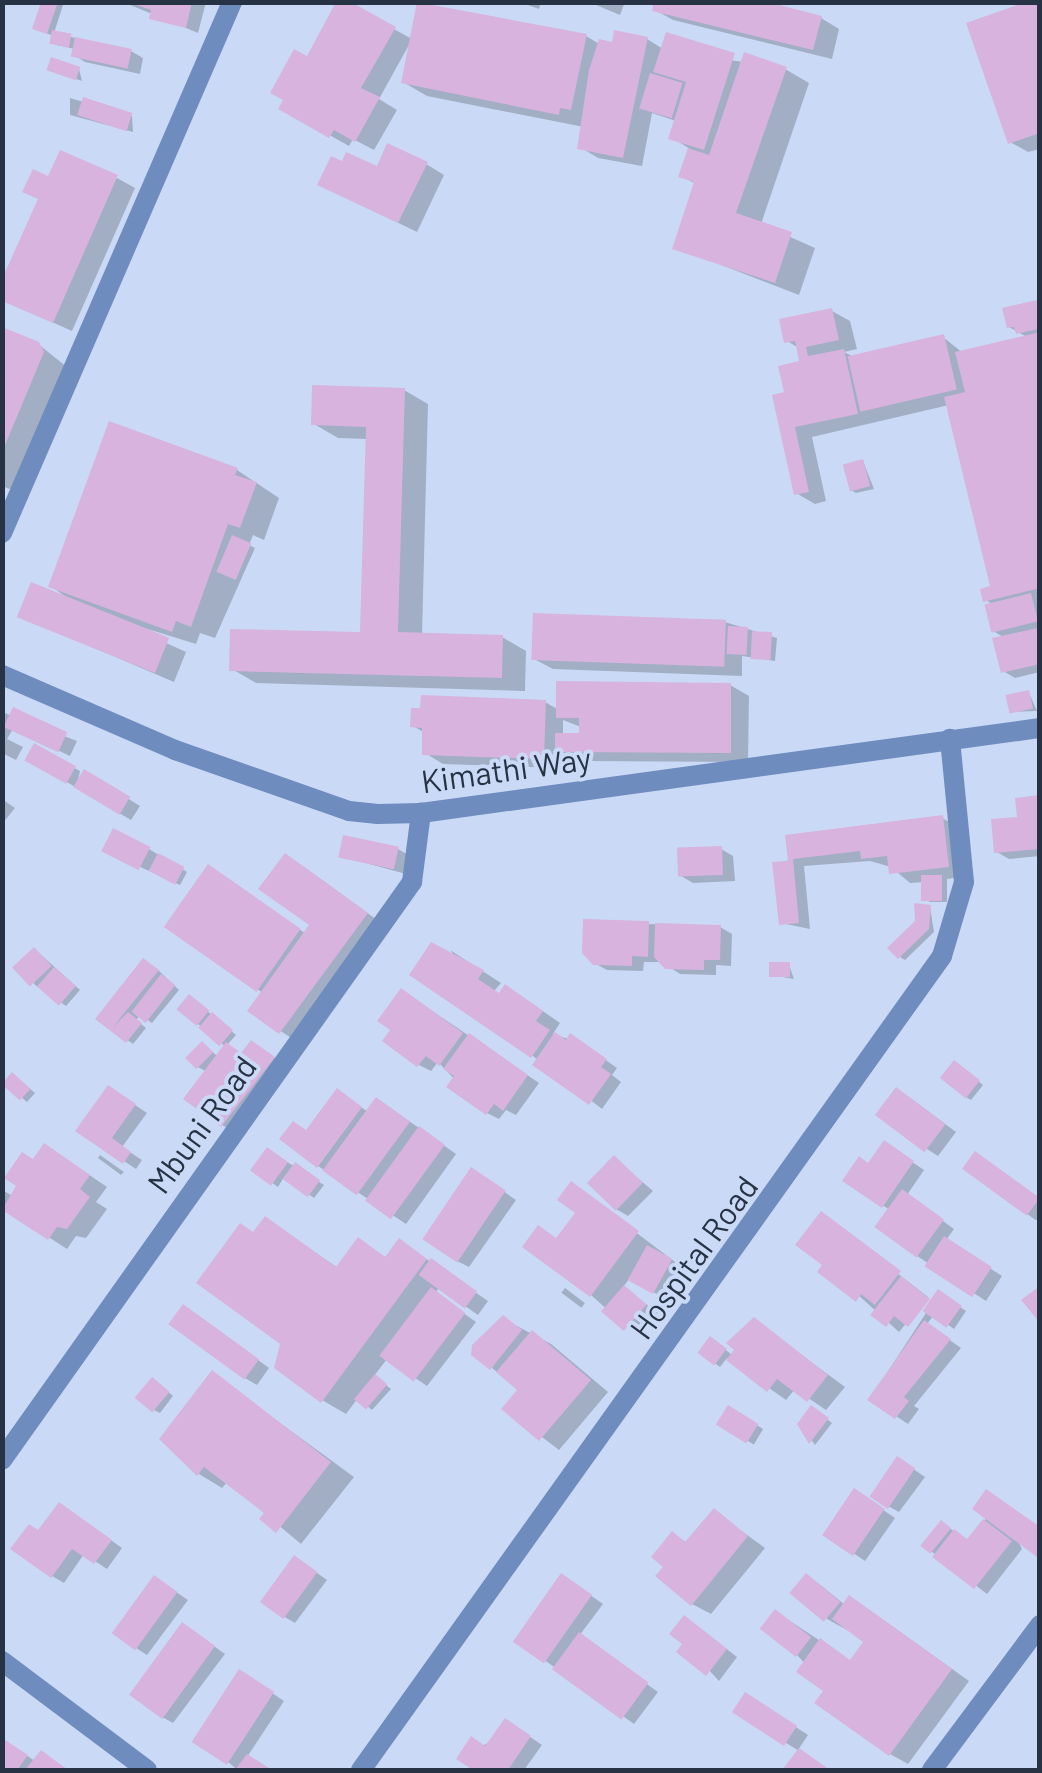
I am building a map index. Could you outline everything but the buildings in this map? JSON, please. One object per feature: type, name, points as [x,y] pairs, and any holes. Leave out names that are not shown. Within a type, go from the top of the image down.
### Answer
[{"type":"street","points":[[2,533],[232,2]]},
{"type":"street","name":"Kimathi Way","points":[[2,676],[176,750],[349,811],[422,813],[1040,728]]},
{"type":"street","name":"Hospital Road","points":[[361,1770],[942,956],[964,882],[950,740]]},
{"type":"street","name":"Mbuni Road","points":[[2,1460],[412,882],[422,813]]},
{"type":"street","points":[[932,1770],[1040,1625]]},
{"type":"street","points":[[2,1661],[147,1770]]}]
